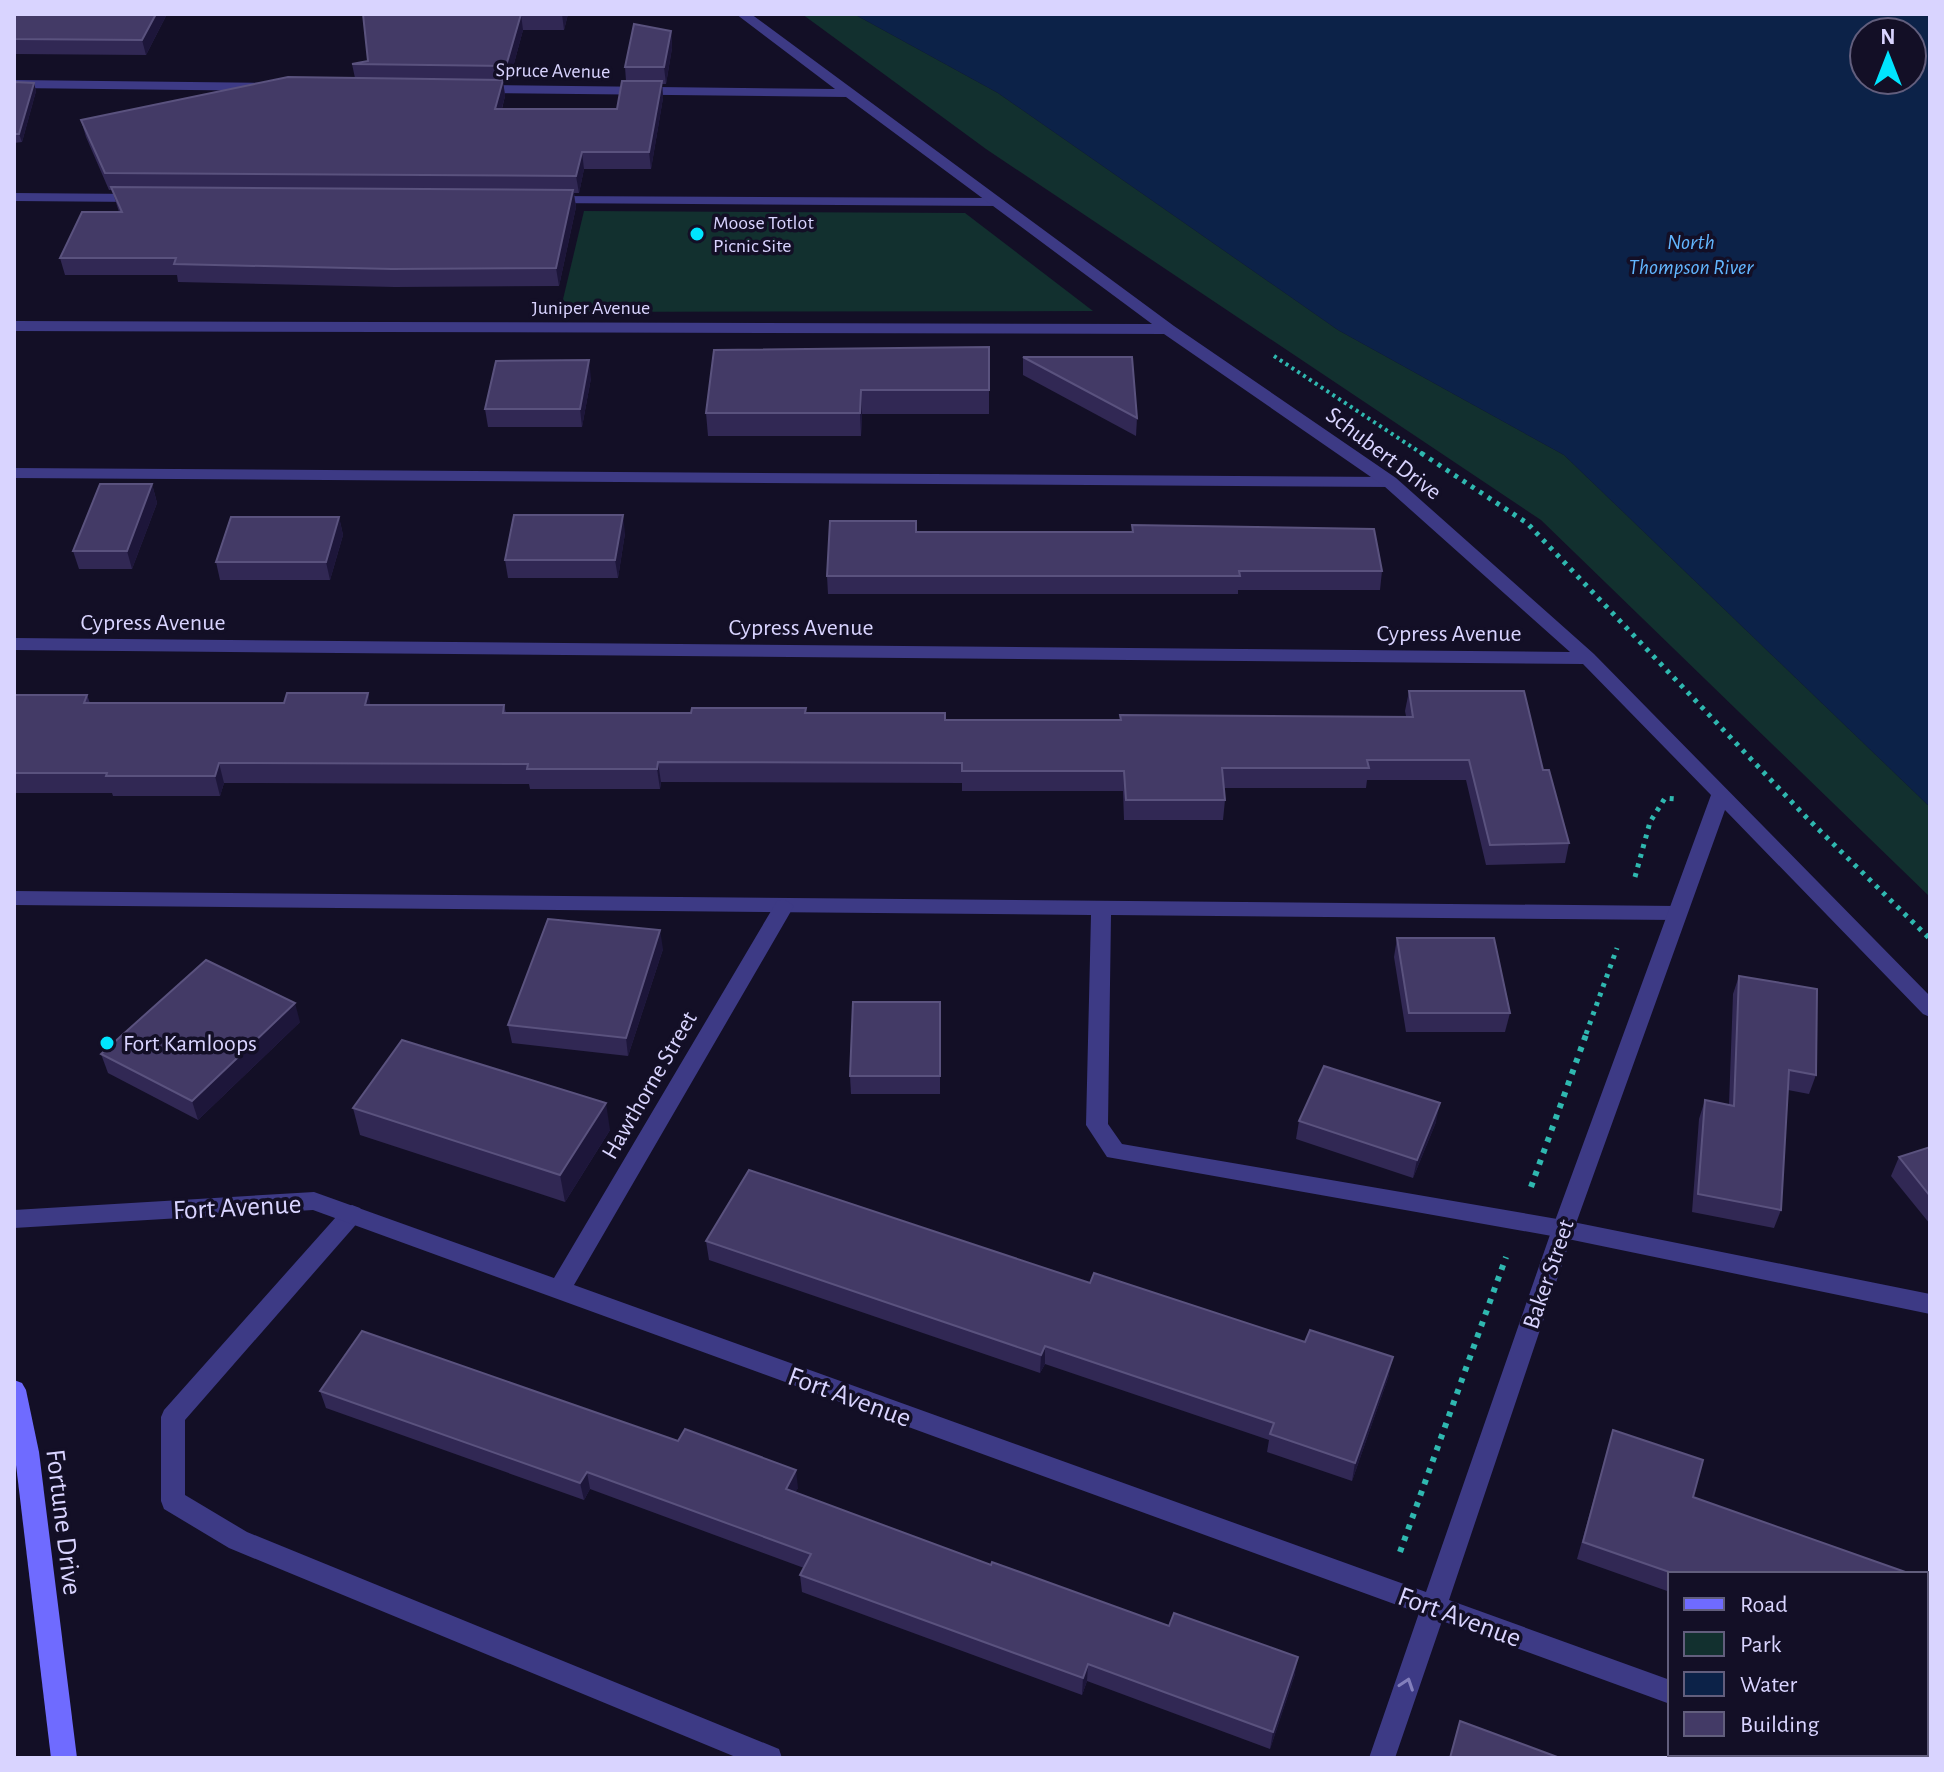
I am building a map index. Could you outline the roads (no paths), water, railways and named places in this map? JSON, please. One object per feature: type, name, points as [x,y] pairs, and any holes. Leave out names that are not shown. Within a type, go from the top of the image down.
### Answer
[{"type":"main road","name":"Fortune Drive","points":[[14,1390],[27,1452],[64,1758]]},
{"type":"street","name":"Schubert Drive","points":[[743,14],[1168,329],[1390,482],[1588,658],[1930,1009]]},
{"type":"street","points":[[14,84],[283,87]]},
{"type":"street","name":"Spruce Avenue","points":[[456,89],[851,93]]},
{"type":"street","points":[[14,197],[157,198]]},
{"type":"street","points":[[538,200],[998,202]]},
{"type":"street","name":"Juniper Avenue","points":[[14,326],[1168,329]]},
{"type":"street","points":[[14,473],[1390,482]]},
{"type":"street","name":"Cypress Avenue","points":[[14,644],[1588,658]]},
{"type":"street","name":"Baker Street","points":[[1382,1758],[1563,1229],[1721,793]]},
{"type":"street","points":[[14,898],[1677,913]]},
{"type":"street","name":"Hawthorne Street","points":[[559,1290],[784,906]]},
{"type":"street","points":[[1101,910],[1097,1125],[1115,1151],[1563,1229],[1930,1304]]},
{"type":"street","name":"Fort Avenue","points":[[14,1219],[314,1201],[1668,1691]]},
{"type":"street","points":[[352,1214],[173,1417],[173,1501],[238,1540],[769,1758]]},
{"type":"water","name":"North Thompson River","points":[[854,14],[1930,14],[1930,807],[1564,455],[1338,330],[998,93]]},
{"type":"place","name":"Moose Totlot Picnic Site","points":[[697,234]]},
{"type":"place","name":"Fort Kamloops","points":[[107,1043]]}]
